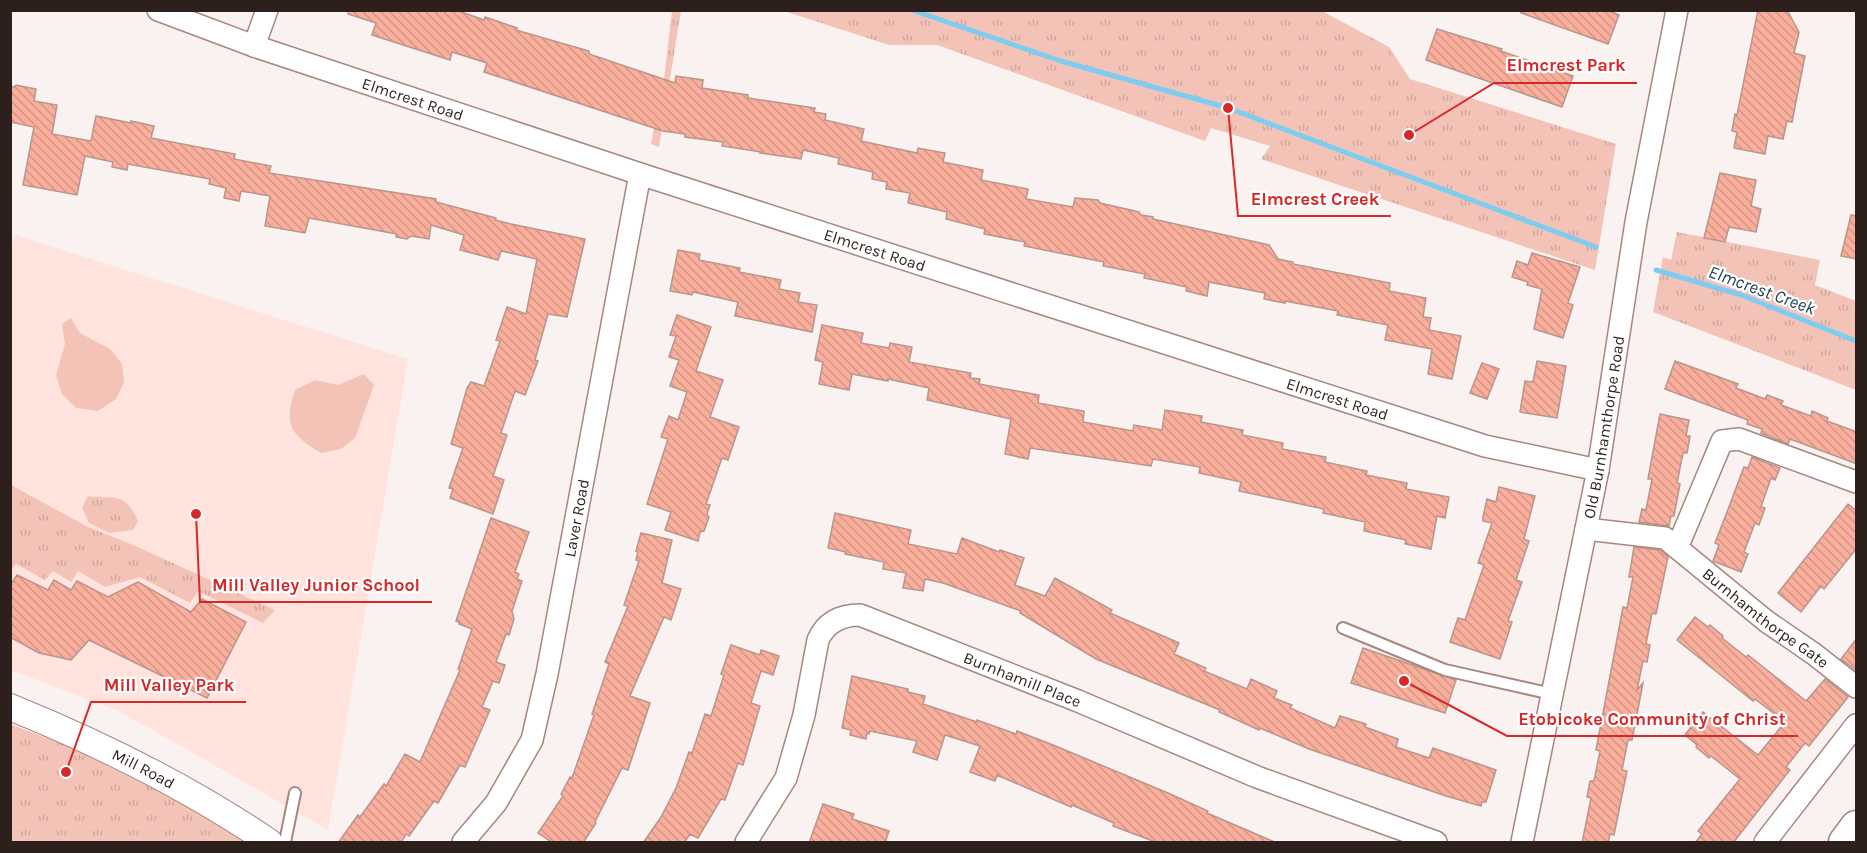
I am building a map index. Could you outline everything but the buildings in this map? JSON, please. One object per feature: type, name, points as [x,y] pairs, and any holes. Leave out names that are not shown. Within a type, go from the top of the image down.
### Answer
[{"type":"main road","points":[[1844,843],[1857,826]]},
{"type":"street","name":"Elmcrest Road","points":[[158,10],[254,46],[640,174],[1485,446],[1598,470]]},
{"type":"street","points":[[254,46],[267,10]]},
{"type":"street","name":"Old Burnhamthorpe Road","points":[[1522,843],[1598,470],[1636,222],[1677,10]]},
{"type":"street","name":"Laver Road","points":[[463,843],[496,803],[532,740],[547,674],[640,174]]},
{"type":"street","points":[[1677,548],[1722,441],[1739,439],[1857,482]]},
{"type":"street","name":"Burnhamthorpe Gate","points":[[1586,529],[1665,538],[1766,621],[1815,654],[1857,687]]},
{"type":"street","name":"Burnhamill Place","points":[[746,843],[786,778],[804,715],[818,640],[823,629],[846,615],[860,615],[1078,701],[1257,777],[1436,843]]},
{"type":"street","name":"Mill Road","points":[[10,707],[54,725],[189,791],[269,843]]},
{"type":"street","points":[[1765,843],[1857,725]]},
{"type":"lane","points":[[1343,628],[1445,670],[1552,694]]},
{"type":"lane","points":[[285,843],[295,793]]},
{"type":"shaded area","points":[[15,235],[408,359],[328,830],[121,712],[11,670],[10,253]]},
{"type":"green space","points":[[672,11],[681,11],[659,147],[651,144],[664,79]]},
{"type":"green space","points":[[784,11],[1322,11],[1389,47],[1410,79],[1616,144],[1595,270],[1261,159],[1270,146],[1211,128],[1205,141],[937,45],[889,45]]},
{"type":"green space","points":[[1677,232],[1820,260],[1815,285],[1856,301],[1856,390],[1653,312],[1663,257],[1671,260]]},
{"type":"green space","points":[[71,318],[80,333],[110,349],[122,364],[124,382],[116,399],[98,411],[76,408],[62,394],[56,375],[65,344],[62,324]]},
{"type":"green space","points":[[364,374],[374,385],[355,438],[341,449],[321,453],[296,434],[290,420],[291,402],[295,390],[315,380],[338,385]]},
{"type":"green space","points":[[11,485],[86,526],[138,547],[275,610],[263,623],[198,591],[190,603],[140,577],[105,587],[78,571],[71,582],[53,571],[45,580],[16,564],[11,570]]},
{"type":"green space","points":[[88,496],[124,501],[129,505],[138,521],[133,530],[109,533],[89,523],[82,508]]},
{"type":"green space","points":[[10,724],[70,747],[172,798],[247,842],[11,842]]},
{"type":"waterway","name":"Elmcrest Creek","points":[[912,10],[1061,61],[1228,108],[1596,247]]},
{"type":"waterway","name":"Elmcrest Creek","points":[[1656,270],[1741,295],[1856,341]]},
{"type":"place","name":"Elmcrest Creek","points":[[1228,108]]},
{"type":"place","name":"Elmcrest Park","points":[[1409,135]]},
{"type":"place","name":"Mill Valley Junior School","points":[[196,514]]},
{"type":"place","name":"Etobicoke Community of Christ","points":[[1404,681]]},
{"type":"place","name":"Mill Valley Park","points":[[66,772]]}]
